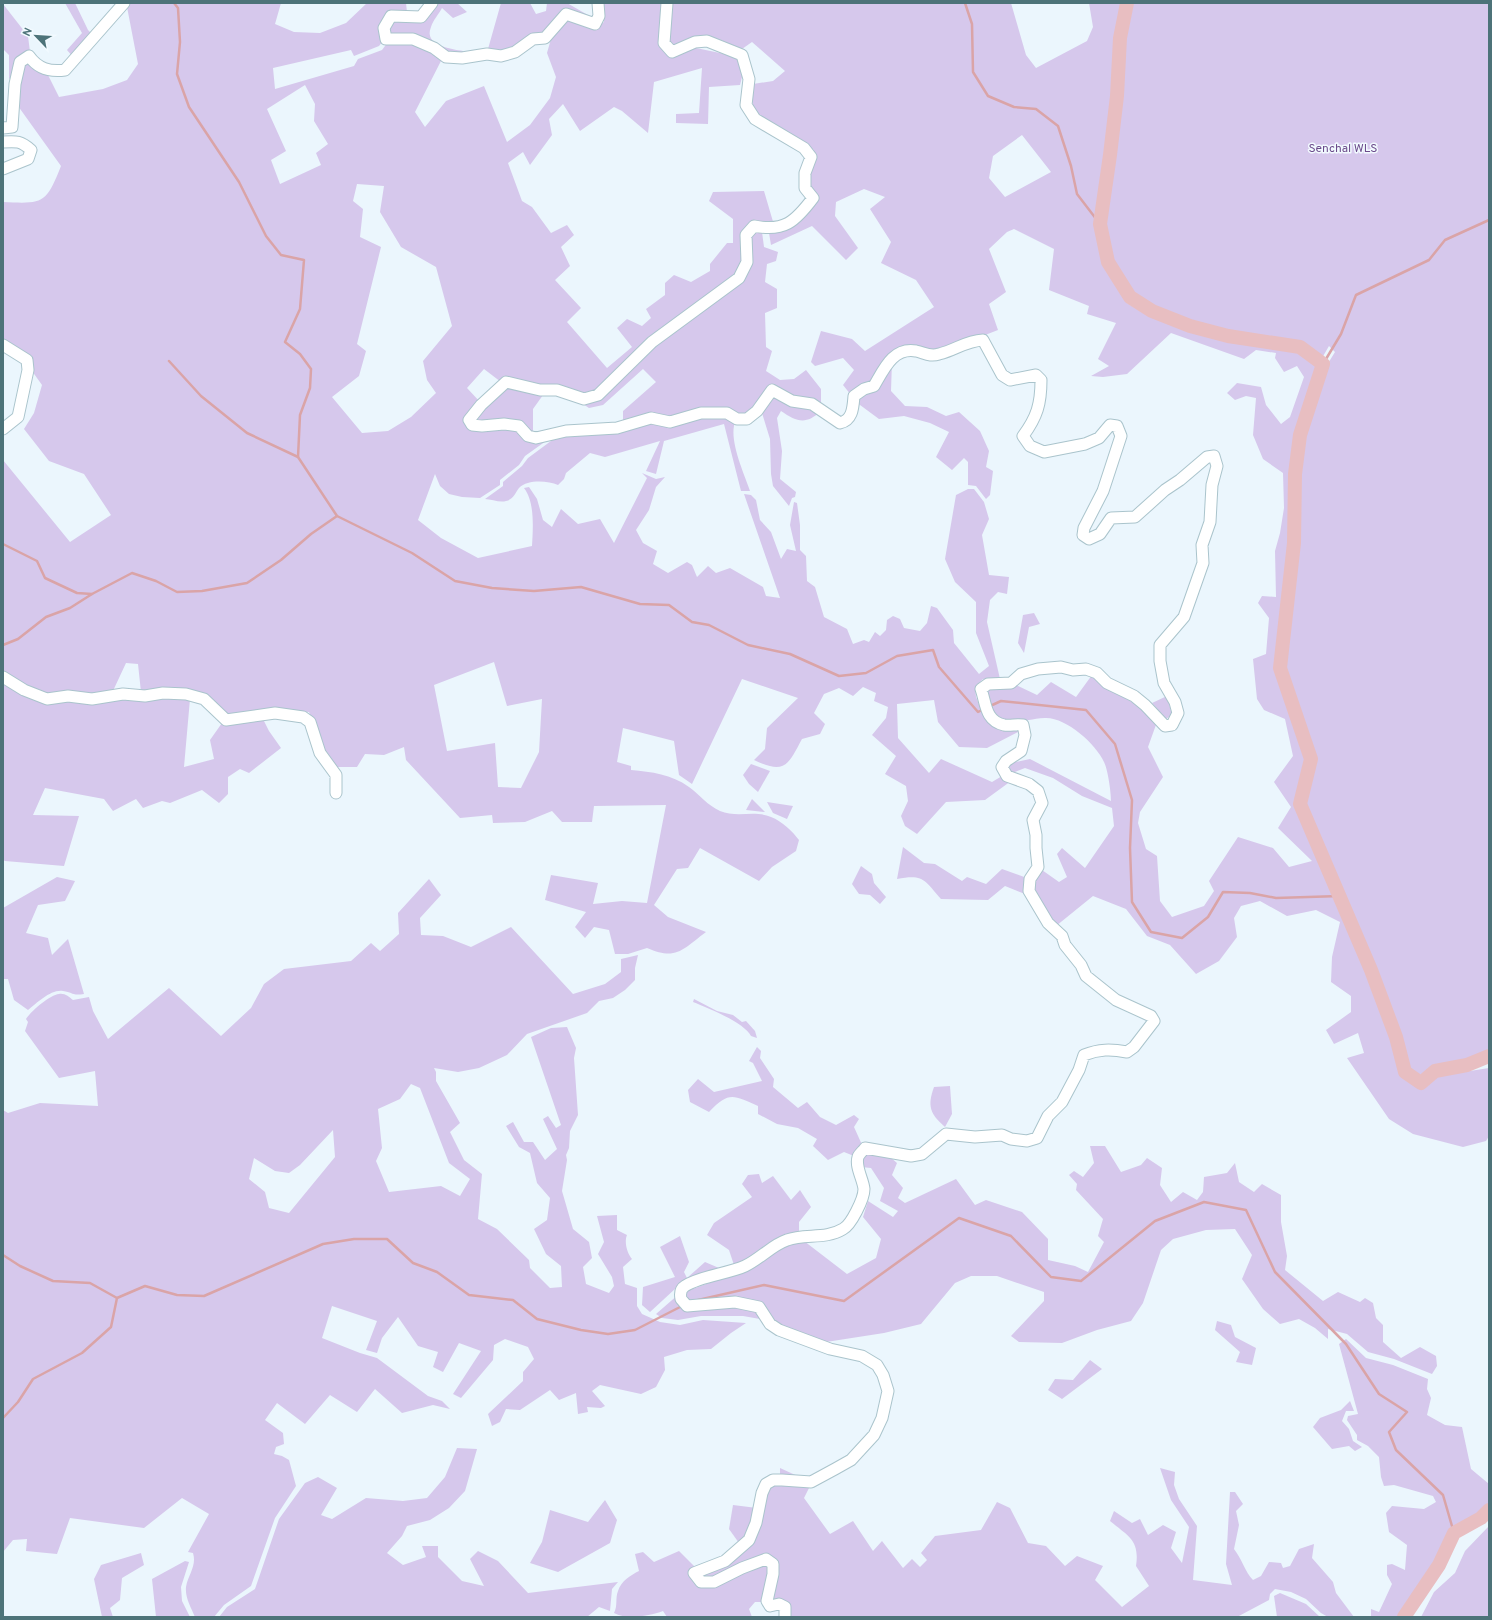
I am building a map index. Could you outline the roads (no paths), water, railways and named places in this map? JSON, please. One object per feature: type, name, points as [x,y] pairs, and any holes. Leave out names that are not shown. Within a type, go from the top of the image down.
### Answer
[{"type":"street","points":[[3,128],[12,127],[15,84],[20,62],[29,56],[35,65],[52,71],[65,70],[124,3]]},
{"type":"street","points":[[432,3],[420,17],[391,16],[384,28],[386,39],[413,39],[434,48],[446,57],[462,58],[487,54],[501,56],[515,52],[533,39],[545,38],[566,14],[596,24],[599,16],[598,3]]},
{"type":"street","points":[[667,3],[664,43],[672,52],[695,42],[707,41],[742,55],[749,79],[746,105],[755,118],[804,148],[811,157],[805,173],[805,188],[813,198],[800,215],[784,226],[769,229],[754,226],[746,235],[746,262],[739,278],[652,342],[598,394],[584,399],[557,390],[540,390],[506,382],[481,405],[469,420],[472,425],[482,426],[504,424],[519,426],[528,436],[536,438],[566,431],[617,428],[651,418],[670,422],[702,413],[727,413],[737,419],[747,419],[757,411],[772,390],[792,401],[812,404],[840,423],[844,422],[851,414],[854,396],[864,389],[874,386],[895,355],[903,350],[917,351],[926,356],[939,354],[970,341],[983,340],[1002,375],[1010,380],[1036,375],[1041,380],[1041,392],[1035,419],[1023,436],[1030,446],[1044,452],[1085,444],[1099,438],[1110,425],[1117,426],[1121,436],[1103,491],[1084,528],[1083,535],[1089,539],[1100,534],[1111,518],[1135,518],[1156,497],[1180,480],[1207,457],[1214,456],[1217,466],[1212,485],[1210,522],[1202,545],[1203,563],[1184,616],[1160,645],[1160,661],[1164,683],[1175,702],[1178,713],[1172,725],[1165,726],[1134,696],[1107,683],[1097,673],[1086,669],[1073,670],[1060,666],[1038,669],[1020,674],[1011,683],[988,684],[981,689],[987,713],[991,718],[1004,725],[1023,725],[1025,735],[1021,751],[1006,761],[1002,767],[1007,776],[1030,784],[1038,791],[1042,803],[1033,820],[1036,835],[1038,867],[1030,879],[1029,891],[1048,923],[1062,936],[1065,945],[1081,965],[1086,976],[1116,1000],[1151,1016],[1154,1021],[1134,1047],[1127,1052],[1112,1049],[1095,1050],[1084,1055],[1079,1070],[1062,1102],[1048,1116],[1037,1138],[1027,1141],[1002,1135],[975,1137],[946,1134],[922,1154],[911,1156],[865,1148],[858,1155],[857,1164],[861,1174],[864,1191],[856,1213],[844,1229],[826,1236],[800,1237],[786,1240],[747,1265],[728,1273],[709,1277],[684,1286],[680,1292],[681,1299],[687,1306],[735,1302],[759,1307],[770,1324],[779,1330],[830,1349],[862,1356],[877,1365],[883,1375],[888,1391],[882,1418],[874,1435],[850,1460],[811,1482],[774,1480],[766,1484],[762,1493],[756,1523],[749,1540],[725,1561],[694,1573],[701,1582],[714,1582],[742,1568],[766,1559],[773,1564],[767,1601],[770,1606],[778,1604],[785,1607],[785,1617]]},
{"type":"street","points":[[3,142],[14,141],[24,143],[31,150],[28,159],[3,169]]},
{"type":"street","points":[[3,345],[27,360],[28,370],[18,417],[3,429]]},
{"type":"street","points":[[3,677],[24,690],[47,699],[68,696],[92,699],[123,694],[145,696],[163,693],[186,694],[204,699],[226,720],[275,713],[302,716],[310,722],[320,753],[336,775],[336,793]]},
{"type":"waterway","points":[[174,3],[178,8],[180,42],[177,74],[189,107],[239,182],[266,236],[281,255],[304,260],[300,309],[285,342],[300,354],[311,369],[310,388],[300,415],[298,457]]},
{"type":"waterway","points":[[965,3],[972,24],[973,72],[988,96],[1014,107],[1036,109],[1058,126],[1071,166],[1077,194],[1100,224]]},
{"type":"waterway","points":[[1127,3],[1120,38],[1117,96],[1100,224],[1108,262],[1130,297],[1152,311],[1190,326],[1228,336],[1300,347],[1323,364],[1300,435],[1295,474],[1294,543],[1280,668],[1311,759],[1300,804],[1371,970],[1396,1037],[1405,1072],[1421,1083],[1435,1071],[1467,1065],[1489,1056]]},
{"type":"waterway","points":[[1323,364],[1341,334],[1356,295],[1429,260],[1445,240],[1489,220]]},
{"type":"waterway","points":[[169,361],[201,396],[247,433],[298,457],[337,516],[412,553],[455,581],[492,588],[534,591],[581,587],[640,604],[669,605],[692,622],[709,625],[748,645],[790,654],[839,676],[866,673],[897,656],[933,650],[939,667],[978,712],[984,709]]},
{"type":"waterway","points":[[3,544],[37,561],[45,578],[77,593],[92,594],[132,573],[156,581],[177,592],[202,591],[247,583],[281,560],[311,534],[337,516]]},
{"type":"waterway","points":[[3,645],[18,639],[46,617],[70,608],[92,594]]},
{"type":"waterway","points":[[988,707],[1001,701],[1086,710],[1115,744],[1132,800],[1130,848],[1132,902],[1151,932],[1182,938],[1208,917],[1223,892],[1250,893],[1276,898],[1340,896]]},
{"type":"waterway","points":[[698,1300],[764,1285],[844,1301],[959,1218],[1011,1236],[1051,1277],[1081,1281],[1155,1221],[1204,1202],[1246,1210],[1275,1272],[1346,1344],[1379,1394],[1407,1412],[1389,1432],[1396,1450],[1443,1495],[1454,1533]]},
{"type":"waterway","points":[[3,1418],[18,1402],[33,1379],[82,1353],[111,1327],[117,1298],[145,1286],[177,1295],[204,1296],[323,1244],[354,1239],[387,1239],[413,1263],[437,1272],[469,1295],[513,1300],[537,1319],[581,1330],[608,1334],[635,1330],[682,1306]]},
{"type":"waterway","points":[[3,1255],[20,1266],[53,1281],[90,1283],[117,1298]]},
{"type":"waterway","points":[[1404,1617],[1439,1565],[1454,1533],[1481,1518],[1489,1510]]},
{"type":"park label","name":"Senchal WLS","points":[[1343,149]]}]
